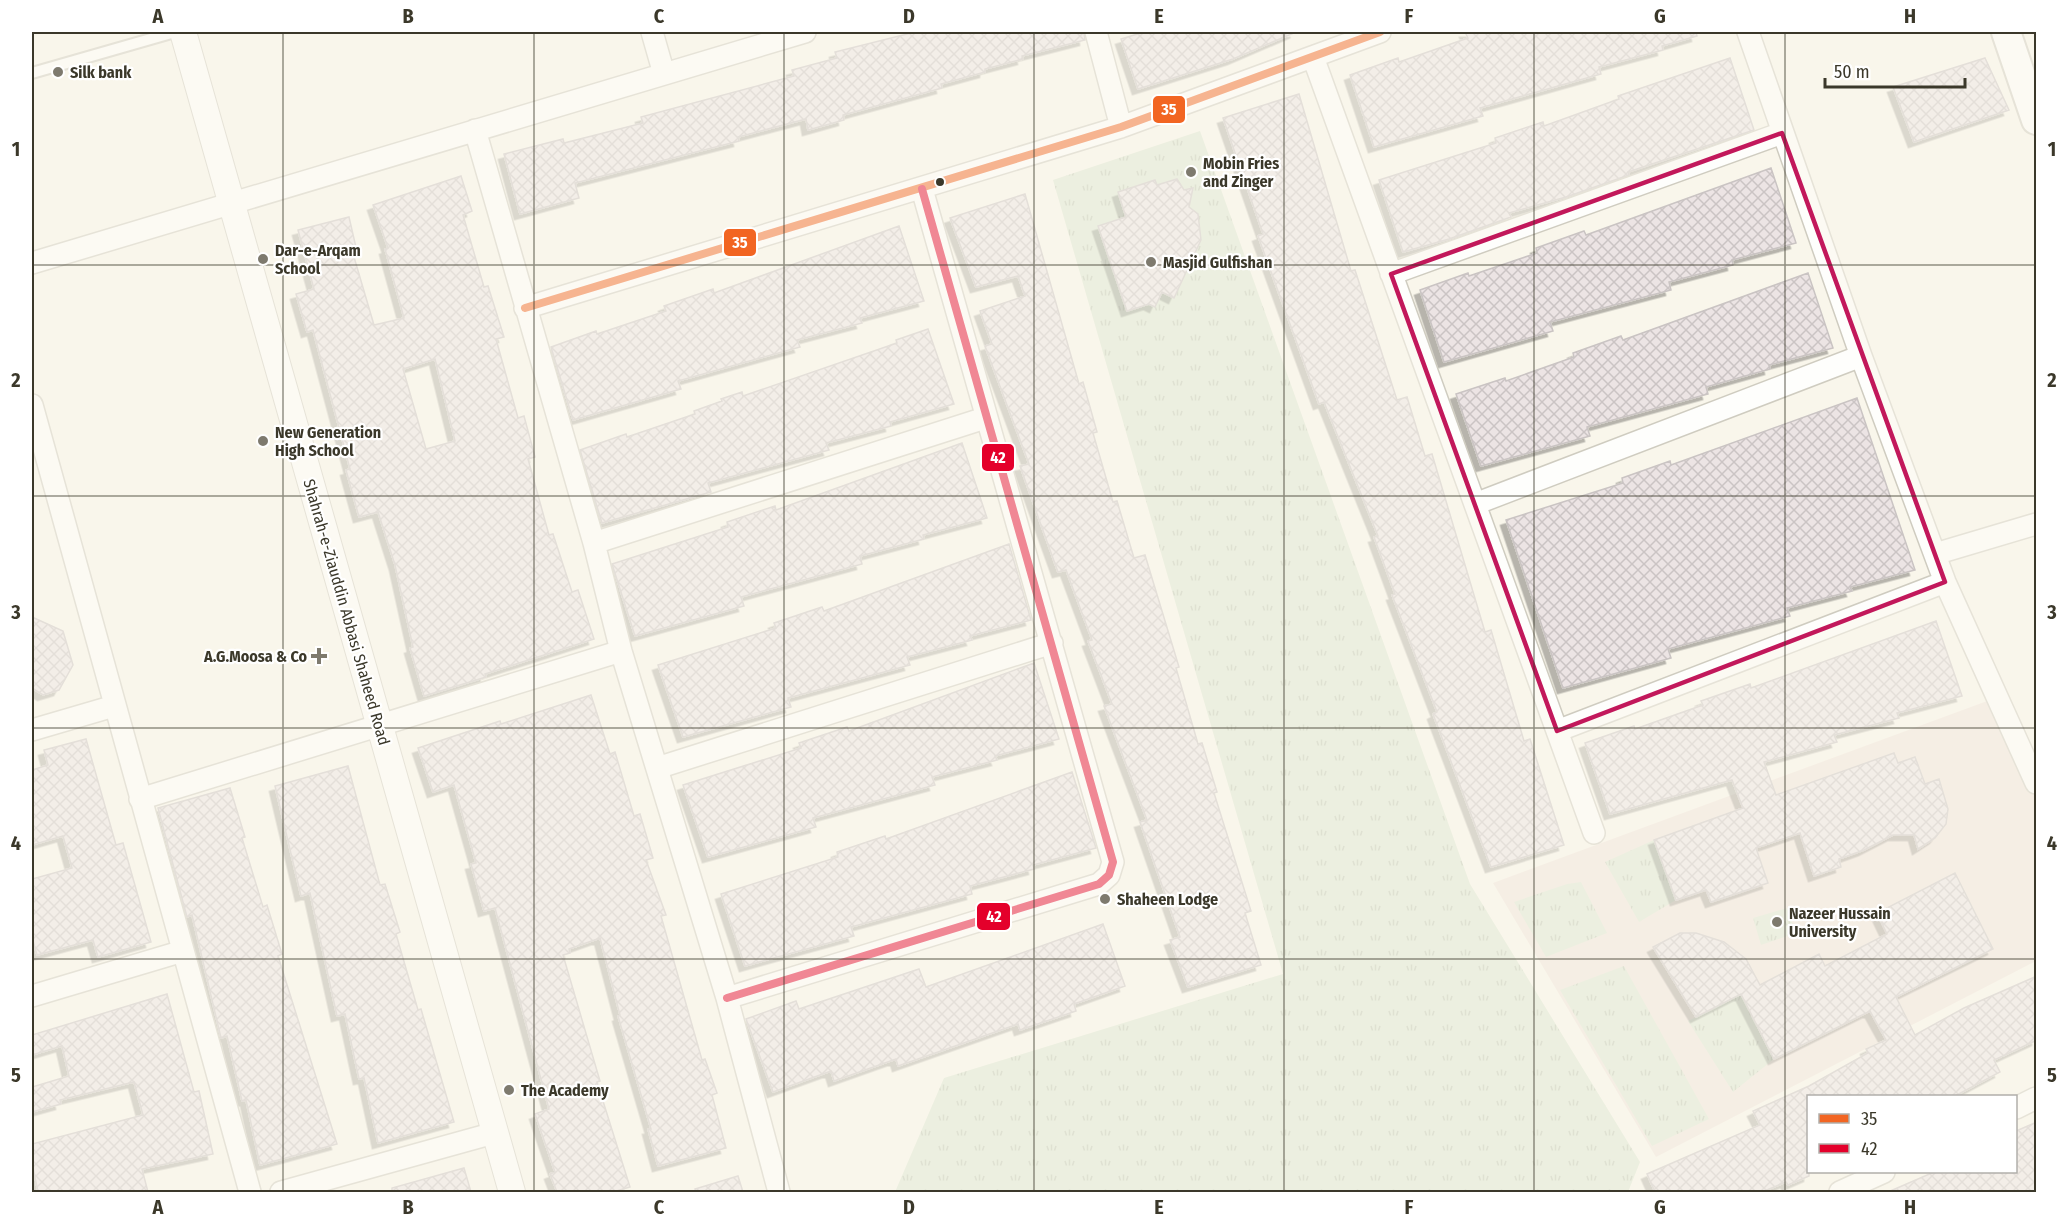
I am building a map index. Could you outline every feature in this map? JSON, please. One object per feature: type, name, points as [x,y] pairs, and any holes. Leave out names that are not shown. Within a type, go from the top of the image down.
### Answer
[{"type":"main road","points":[[2006,32],[2037,120]]},
{"type":"street","name":"Shahrah-e-Ziauddin Abbasi Shaheed Road","points":[[183,32],[512,1192]]},
{"type":"street","points":[[652,32],[664,74]]},
{"type":"street","points":[[32,263],[806,32]]},
{"type":"street","points":[[1096,32],[1121,127]]},
{"type":"street","points":[[525,308],[1121,127],[1380,32]]},
{"type":"street","points":[[1748,32],[1861,356],[1945,582],[2037,783]]},
{"type":"street","points":[[1312,57],[1594,833]]},
{"type":"street","points":[[475,130],[594,543],[621,651],[727,998],[779,1192]]},
{"type":"street","points":[[1391,274],[1782,133]]},
{"type":"street","points":[[727,998],[1099,884],[1108,875],[1113,862],[1052,643],[985,418],[922,189]]},
{"type":"street","points":[[1475,504],[1861,356]]},
{"type":"street","points":[[32,405],[38,455],[114,706],[250,1192]]},
{"type":"street","points":[[594,543],[985,418]]},
{"type":"street","points":[[1935,554],[2037,524]]},
{"type":"street","points":[[1557,731],[1945,582]]},
{"type":"street","points":[[657,768],[1052,643]]},
{"type":"street","points":[[140,799],[621,651]]},
{"type":"street","points":[[32,730],[114,706]]},
{"type":"street","points":[[32,996],[183,951]]},
{"type":"street","points":[[2017,1108],[2037,1098]]},
{"type":"street","points":[[281,1192],[494,1133]]},
{"type":"street","points":[[1840,1192],[1882,1173]]},
{"type":"lane","points":[[32,73],[174,32]]},
{"type":"highlighted area","points":[[1782,133],[1945,582],[1557,731],[1391,274]]},
{"type":"shaded area","name":"Nazeer Hussain University","points":[[1998,697],[2036,783],[2036,961],[1656,1157],[1493,883]]},
{"type":"green space","points":[[1200,131],[1470,884],[1640,1162],[1628,1192],[895,1192],[944,1078],[1283,974],[1053,180]]},
{"type":"green space","points":[[1654,840],[1676,900],[1639,922],[1605,862]]},
{"type":"green space","points":[[1581,882],[1607,933],[1546,957],[1514,902],[1567,884]]},
{"type":"green space","points":[[1787,908],[1796,933],[1761,945],[1753,918]]},
{"type":"green space","points":[[1624,966],[1709,1119],[1652,1146],[1560,990]]},
{"type":"green space","points":[[1741,994],[1774,1059],[1733,1092],[1688,1021]]},
{"type":"building","points":[[915,32],[1084,32],[1085,40],[1022,56],[1023,59],[941,84],[942,88],[843,115],[844,120],[808,130],[806,119],[738,137],[739,141],[575,183],[579,198],[520,214],[504,154],[563,139],[564,143],[643,123],[641,117],[794,76],[792,70],[837,58],[835,52]]},
{"type":"building","points":[[1144,32],[1296,32],[1233,59],[1138,89],[1121,39]]},
{"type":"building","points":[[1465,32],[1696,32],[1697,36],[1662,46],[1663,50],[1599,67],[1601,74],[1480,108],[1483,116],[1374,147],[1350,75],[1398,58],[1399,62],[1468,38]]},
{"type":"building","points":[[1730,58],[1754,130],[1628,172],[1629,175],[1566,197],[1509,213],[1511,217],[1449,239],[1403,252],[1379,180],[1496,143],[1495,138],[1543,122],[1544,126],[1619,99],[1618,96]]},
{"type":"building","points":[[1985,58],[2009,110],[1914,142],[1893,87]]},
{"type":"building","points":[[1299,94],[1351,271],[1355,270],[1397,400],[1407,397],[1425,456],[1432,454],[1485,632],[1491,630],[1524,741],[1530,739],[1564,845],[1491,867],[1433,714],[1437,712],[1392,595],[1395,594],[1374,537],[1378,536],[1324,402],[1319,404],[1258,236],[1263,234],[1223,118]]},
{"type":"building","points":[[1771,168],[1796,243],[1732,260],[1733,265],[1669,282],[1671,290],[1550,322],[1553,331],[1444,362],[1420,290],[1537,253],[1536,248],[1584,231],[1586,235]]},
{"type":"building","points":[[461,176],[472,211],[463,215],[484,287],[488,286],[504,337],[496,339],[518,418],[524,416],[535,457],[528,459],[549,535],[553,534],[572,592],[578,590],[594,639],[424,696],[410,648],[413,647],[395,565],[378,512],[359,517],[346,470],[350,469],[313,330],[307,332],[296,294],[314,289],[298,230],[349,217],[358,256],[354,257],[374,325],[404,318],[385,249],[388,248],[373,205]],"holes":[[[435,359],[455,441],[426,449],[403,369]]]},
{"type":"building","name":"Masjid Gulfishan","points":[[1177,179],[1184,190],[1193,188],[1189,207],[1198,214],[1201,240],[1174,298],[1162,292],[1155,307],[1149,304],[1127,311],[1098,226],[1126,217],[1118,192],[1155,180],[1157,185]]},
{"type":"building","points":[[1025,194],[1079,384],[1083,382],[1097,432],[1093,433],[1113,502],[1117,501],[1134,558],[1145,555],[1179,667],[1176,668],[1198,744],[1202,743],[1217,792],[1214,793],[1251,911],[1245,913],[1261,965],[1188,987],[1170,940],[1180,937],[1140,822],[1147,820],[1104,706],[1112,704],[1088,641],[1092,640],[1066,570],[1058,572],[1020,466],[1029,464],[985,346],[992,344],[980,311],[1025,296],[1018,276],[976,287],[950,218]]},
{"type":"building","points":[[899,226],[924,301],[860,318],[862,323],[797,340],[800,347],[678,381],[681,389],[573,420],[551,347],[596,331],[597,334],[666,311],[664,306],[713,289],[714,293]]},
{"type":"building","points":[[1808,273],[1833,348],[1769,365],[1770,369],[1706,387],[1708,394],[1587,427],[1590,436],[1481,466],[1456,394],[1505,378],[1506,381],[1574,357],[1573,353],[1621,336],[1623,340]]},
{"type":"building","points":[[928,329],[954,404],[890,422],[891,426],[826,443],[829,450],[708,483],[711,492],[602,523],[580,450],[695,414],[694,411],[722,401],[721,399],[742,392],[743,396],[897,343],[896,340]]},
{"type":"building","points":[[1857,398],[1915,570],[1850,587],[1852,591],[1787,608],[1790,616],[1668,649],[1671,658],[1563,688],[1506,520],[1623,483],[1622,478],[1670,461],[1671,465]]},
{"type":"building","points":[[962,443],[987,518],[923,535],[924,539],[860,556],[862,564],[741,597],[744,606],[635,636],[612,564],[728,527],[727,522],[775,506],[776,510]]},
{"type":"building","points":[[1009,544],[1031,620],[970,636],[972,640],[907,657],[910,665],[788,698],[791,707],[683,737],[658,665],[776,628],[774,623],[822,607],[824,611]]},
{"type":"building","points":[[32,617],[63,631],[73,665],[59,690],[43,695],[32,688]]},
{"type":"building","points":[[1936,621],[1962,696],[1897,713],[1899,718],[1834,735],[1837,742],[1764,762],[1776,795],[1894,753],[1898,763],[1915,757],[1925,784],[1939,779],[1948,809],[1946,824],[1935,838],[1918,849],[1914,835],[1893,835],[1864,850],[1839,859],[1841,867],[1814,876],[1800,833],[1756,848],[1768,883],[1711,902],[1706,890],[1676,900],[1654,840],[1743,808],[1732,780],[1610,814],[1585,743],[1634,726],[1635,729],[1703,705],[1701,701],[1750,684],[1751,688]]},
{"type":"building","points":[[1034,663],[1059,739],[995,756],[997,760],[932,777],[935,785],[813,818],[816,827],[708,857],[683,785],[801,748],[799,743],[847,727],[849,731]]},
{"type":"building","points":[[591,695],[610,754],[615,752],[634,816],[640,814],[653,858],[646,860],[666,915],[661,916],[702,1060],[705,1059],[717,1093],[712,1095],[726,1148],[658,1166],[648,1129],[651,1129],[618,1016],[620,1015],[600,938],[569,949],[570,953],[563,955],[600,1081],[597,1082],[630,1187],[613,1192],[557,1192],[550,1174],[555,1172],[535,1114],[549,1109],[495,908],[484,911],[471,864],[476,863],[454,785],[433,792],[418,748]]},
{"type":"building","points":[[86,739],[116,845],[123,843],[151,942],[98,957],[93,940],[37,955],[32,937],[32,879],[72,868],[63,836],[32,845],[32,770],[48,765],[44,750]]},
{"type":"building","points":[[348,766],[380,885],[385,884],[400,932],[396,934],[454,1122],[378,1143],[364,1078],[359,1079],[345,1014],[337,1016],[310,893],[301,896],[275,786]]},
{"type":"building","points":[[1072,772],[1096,848],[1033,865],[1034,869],[970,886],[972,894],[851,927],[854,936],[745,966],[721,894],[838,857],[837,852],[885,836],[886,839]]},
{"type":"building","points":[[230,788],[245,837],[242,838],[263,907],[267,905],[282,954],[278,956],[337,1144],[260,1165],[246,1100],[242,1101],[227,1036],[221,1038],[192,915],[187,917],[158,808]]},
{"type":"building","points":[[1955,873],[1993,949],[1896,997],[1915,1035],[1964,1008],[2037,976],[2037,1040],[1994,1060],[2000,1072],[1957,1095],[1807,1095],[1807,1173],[1809,1176],[1788,1185],[1786,1182],[1762,1192],[1655,1192],[1647,1174],[1760,1125],[1753,1111],[1809,1086],[1868,1053],[1866,1049],[1886,1040],[1870,1011],[1774,1059],[1741,994],[1696,1017],[1653,947],[1680,933],[1696,933],[1724,942],[1746,959],[1760,985],[1819,954],[1825,966],[1887,934],[1877,913]]},
{"type":"building","points":[[1103,924],[1125,986],[1074,1004],[1076,1011],[1020,1030],[1018,1024],[898,1066],[896,1059],[834,1081],[831,1071],[773,1092],[746,1019],[796,1001],[799,1009],[919,969],[926,987]]},
{"type":"building","points":[[167,994],[194,1092],[199,1091],[213,1154],[142,1169],[148,1192],[38,1192],[32,1163],[32,1144],[143,1115],[134,1082],[60,1100],[61,1104],[32,1112],[32,1087],[69,1076],[62,1046],[32,1055],[32,1035]]},
{"type":"building","points":[[2037,1122],[2037,1192],[1888,1192],[1932,1173],[2017,1173],[2017,1131]]},
{"type":"building","points":[[464,1168],[471,1192],[392,1192],[392,1188]]},
{"type":"building","points":[[738,1176],[743,1192],[696,1192],[695,1189]]},
{"type":"transit line","name":"35","points":[[525,308],[1121,127],[1380,32]]},
{"type":"transit line","name":"42","points":[[727,998],[1099,884],[1109,875],[1113,862],[922,189]]},
{"type":"place","name":"Silk bank","points":[[58,72]]},
{"type":"place","name":"Mobin Fries and Zinger","points":[[1191,172]]},
{"type":"place","name":"Dar-e-Arqam School","points":[[263,259]]},
{"type":"place","name":"Masjid Gulfishan","points":[[1151,262]]},
{"type":"place","name":"New Generation High School","points":[[263,441]]},
{"type":"place","name":"A.G.Moosa & Co","points":[[319,656]]},
{"type":"place","name":"Shaheen Lodge","points":[[1105,899]]},
{"type":"place","name":"Nazeer Hussain University","points":[[1777,922]]},
{"type":"place","name":"The Academy","points":[[509,1090]]}]
